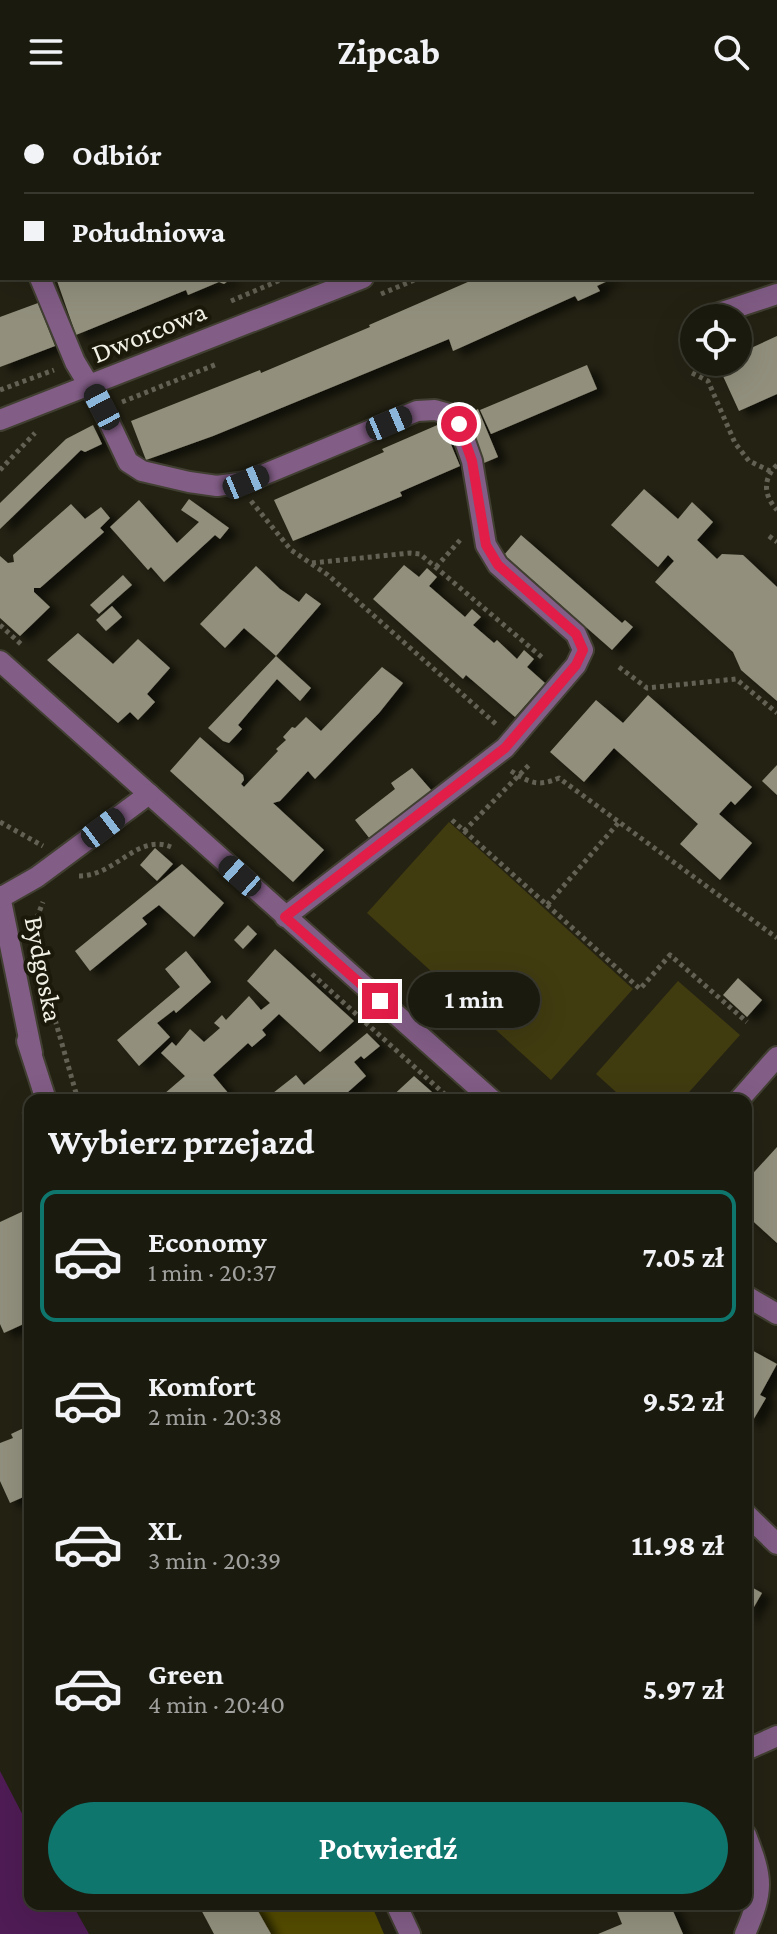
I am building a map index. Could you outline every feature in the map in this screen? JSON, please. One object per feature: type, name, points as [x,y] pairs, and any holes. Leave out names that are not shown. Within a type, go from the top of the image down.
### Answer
[{"type":"street","points":[[41,280],[75,362],[91,386],[128,462],[142,471],[217,486],[246,482],[417,411],[435,410],[449,414],[459,424],[472,461],[486,545],[498,565],[576,634],[583,650],[576,665],[511,741],[285,917]]},
{"type":"street","name":"Dworcowa","points":[[0,420],[358,280]]},
{"type":"street","points":[[747,304],[777,294]]},
{"type":"street","points":[[0,661],[485,1094]]},
{"type":"street","points":[[0,897],[58,862],[149,794]]},
{"type":"street","name":"Bydgoska","points":[[0,897],[32,1053]]},
{"type":"street","name":"Bydgoska","points":[[0,970],[44,1094]]},
{"type":"street","points":[[744,1094],[777,1057]]},
{"type":"street","points":[[752,1299],[777,1314]]},
{"type":"street","points":[[752,1520],[777,1544]]},
{"type":"street","points":[[752,1747],[777,1736]]},
{"type":"street","points":[[745,1934],[759,1902],[761,1881],[752,1853]]},
{"type":"street","points":[[399,1910],[410,1934]]},
{"type":"path","points":[[222,305],[280,280]]},
{"type":"path","points":[[0,390],[75,362]]},
{"type":"path","points":[[698,376],[708,381],[735,443],[749,461],[770,471]]},
{"type":"path","points":[[0,470],[38,429]]},
{"type":"path","points":[[777,465],[770,471],[766,484],[767,498],[777,510]]},
{"type":"path","points":[[243,491],[291,550],[328,575],[505,731],[511,741]]},
{"type":"path","points":[[436,567],[471,528]]},
{"type":"path","points":[[769,536],[777,542]]},
{"type":"path","points":[[311,563],[420,554],[544,659]]},
{"type":"path","points":[[619,667],[647,688],[736,679],[777,713]]},
{"type":"path","points":[[464,831],[530,764]]},
{"type":"path","points":[[505,768],[543,785],[559,778],[777,938]]},
{"type":"path","points":[[452,820],[640,989],[670,955],[747,1022]]},
{"type":"path","points":[[547,905],[620,821]]},
{"type":"path","points":[[0,822],[40,842],[70,877],[95,876],[145,845],[159,842],[181,855]]},
{"type":"path","points":[[31,934],[40,904],[50,895]]},
{"type":"path","points":[[40,964],[76,1094]]},
{"type":"path","points":[[305,969],[444,1094]]},
{"type":"shaded area","points":[[449,822],[633,989],[551,1080],[367,913]]},
{"type":"shaded area","points":[[678,981],[740,1035],[687,1094],[618,1094],[596,1074]]},
{"type":"shaded area","points":[[0,1771],[24,1817],[24,1910],[75,1910],[89,1934],[0,1934]]},
{"type":"shaded area","points":[[257,1910],[374,1910],[384,1934],[271,1934]]},
{"type":"building","points":[[57,280],[229,280],[188,295],[186,290],[76,335]]},
{"type":"building","points":[[472,280],[610,280],[597,286],[600,291],[578,301],[575,296],[453,351],[449,339],[213,436],[146,460],[131,421],[260,370],[261,373]]},
{"type":"building","points":[[38,303],[55,346],[0,367],[0,317]]},
{"type":"building","points":[[777,336],[777,394],[739,411],[723,376],[752,376],[752,348]]},
{"type":"building","points":[[587,365],[597,389],[491,434],[480,410]]},
{"type":"building","points":[[478,409],[498,457],[484,463],[464,416]]},
{"type":"building","points":[[442,423],[460,466],[400,492],[402,496],[293,541],[274,500]]},
{"type":"building","points":[[93,425],[102,444],[85,452],[81,450],[0,529],[0,503],[66,439]]},
{"type":"building","points":[[644,489],[678,519],[692,502],[713,522],[697,540],[717,559],[722,554],[743,555],[777,587],[777,701],[741,670],[733,652],[655,582],[674,561],[668,555],[658,567],[611,525]]},
{"type":"building","points":[[189,499],[229,528],[220,539],[215,535],[164,582],[151,567],[148,570],[110,527],[139,500],[177,543],[199,522],[181,510]]},
{"type":"building","points":[[71,504],[85,519],[101,507],[110,518],[100,528],[104,532],[40,588],[34,588],[34,592],[50,607],[20,636],[0,618],[0,556],[8,563],[14,562],[13,555]]},
{"type":"building","points":[[521,535],[622,623],[625,620],[633,627],[612,650],[504,555]]},
{"type":"building","points":[[404,565],[419,577],[427,568],[437,577],[429,586],[465,617],[472,609],[481,617],[473,625],[494,643],[497,640],[517,659],[524,650],[534,659],[527,667],[545,683],[515,717],[466,675],[463,679],[373,599]]},
{"type":"building","points":[[256,566],[299,602],[306,593],[321,604],[276,656],[244,628],[225,648],[200,624]]},
{"type":"building","points":[[123,575],[132,585],[99,614],[90,605]]},
{"type":"building","points":[[112,606],[122,617],[106,631],[96,620]]},
{"type":"building","points":[[78,633],[113,664],[138,639],[170,668],[147,694],[155,702],[138,720],[130,712],[118,723],[47,660]]},
{"type":"building","points":[[276,656],[311,688],[300,701],[277,679],[238,725],[242,729],[229,743],[223,741],[208,728]]},
{"type":"building","points":[[382,667],[403,683],[379,713],[315,779],[308,771],[280,801],[273,803],[324,850],[293,882],[170,771],[200,737],[243,775],[241,784],[244,787],[278,751],[276,749],[286,740],[283,737],[292,727],[295,728],[306,717],[321,731]]},
{"type":"building","points":[[648,695],[752,787],[735,805],[731,801],[719,814],[752,843],[720,880],[680,844],[698,824],[614,748],[584,782],[550,752],[596,700],[623,723]]},
{"type":"building","points":[[777,765],[777,795],[762,781]]},
{"type":"building","points":[[412,768],[432,791],[370,839],[355,820],[395,789],[391,783]]},
{"type":"building","points":[[155,848],[173,864],[157,881],[140,865]]},
{"type":"building","points":[[182,864],[224,903],[194,937],[159,905],[142,918],[147,924],[90,971],[75,951]]},
{"type":"building","points":[[248,925],[257,934],[243,949],[234,940]]},
{"type":"building","points":[[275,949],[354,1021],[320,1052],[279,1014],[262,1030],[266,1035],[252,1047],[248,1043],[213,1075],[229,1094],[164,1094],[185,1076],[161,1053],[172,1042],[176,1046],[190,1029],[204,1042],[220,1028],[214,1023],[222,1015],[226,1020],[249,996],[261,1010],[270,1003],[247,981]]},
{"type":"building","points":[[186,951],[211,982],[176,1013],[174,1010],[157,1023],[170,1037],[139,1066],[117,1040],[180,987],[165,969]]},
{"type":"building","points":[[738,978],[762,1000],[747,1017],[723,995]]},
{"type":"building","points":[[367,1033],[380,1046],[364,1059],[361,1056],[354,1062],[366,1076],[346,1094],[272,1094],[296,1075],[304,1085]]},
{"type":"building","points":[[414,1076],[434,1094],[394,1094]]},
{"type":"building","points":[[777,1147],[777,1243],[752,1220],[752,1174]]},
{"type":"building","points":[[24,1211],[24,1324],[4,1333],[0,1324],[0,1222]]},
{"type":"building","points":[[752,1350],[777,1364],[760,1395],[766,1398],[752,1422]]},
{"type":"building","points":[[24,1428],[24,1497],[10,1503],[0,1481],[0,1443],[13,1438],[11,1434]]},
{"type":"building","points":[[752,1587],[762,1593],[752,1610]]},
{"type":"building","points":[[201,1910],[257,1910],[271,1934],[214,1934]]},
{"type":"building","points":[[616,1910],[673,1910],[683,1934],[598,1934],[622,1924]]},
{"type":"route","points":[[380,1001],[285,917],[505,748],[576,665],[583,650],[576,634],[498,565],[486,545],[472,461],[459,424]]}]
